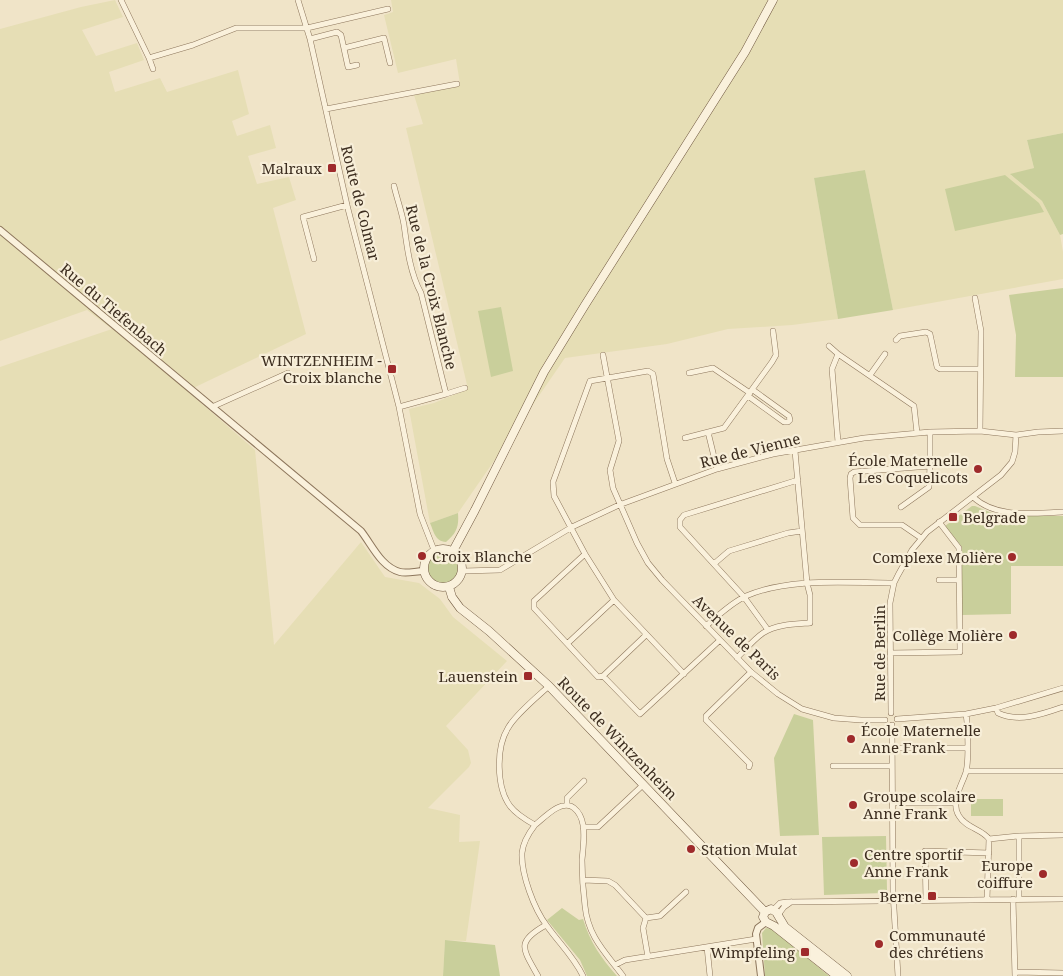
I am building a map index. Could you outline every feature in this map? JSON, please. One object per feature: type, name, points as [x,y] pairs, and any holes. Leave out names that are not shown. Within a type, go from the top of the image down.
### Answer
[{"type":"main road","points":[[452,551],[475,510],[544,372],[746,52],[773,0]]},
{"type":"main road","points":[[444,548],[452,551],[459,556],[462,562],[463,571],[460,578],[449,587],[439,587],[431,584],[426,578],[424,570],[428,555],[434,550],[444,548]]},
{"type":"main road","name":"Route de Wintzenheim","points":[[449,587],[452,597],[460,608],[489,631],[548,686],[786,928],[847,976]]},
{"type":"main road","points":[[767,923],[775,922],[772,912],[763,917],[767,923],[774,926],[837,976]]},
{"type":"street","points":[[121,0],[153,69]]},
{"type":"street","name":"Route de Colmar","points":[[298,0],[310,39],[348,205],[399,409]]},
{"type":"street","points":[[149,58],[193,45],[236,28],[307,28],[388,9]]},
{"type":"street","points":[[310,39],[336,32],[341,34],[348,67],[357,65]]},
{"type":"street","points":[[344,48],[384,38],[390,63]]},
{"type":"street","points":[[326,110],[457,84]]},
{"type":"street","name":"Rue de la Croix Blanche","points":[[394,186],[404,223],[405,240],[417,286],[421,293],[446,394]]},
{"type":"street","points":[[314,259],[303,217],[348,205]]},
{"type":"street","name":"Rue du Tiefenbach","points":[[0,230],[361,531],[381,560],[390,568],[400,572],[424,570]]},
{"type":"street","points":[[975,298],[981,331],[980,431]]},
{"type":"street","points":[[685,438],[724,428],[776,354],[773,331]]},
{"type":"street","points":[[896,340],[900,336],[926,332],[930,334],[937,367],[940,369],[980,368]]},
{"type":"street","points":[[829,346],[914,406],[917,433]]},
{"type":"street","points":[[838,354],[832,369],[838,442]]},
{"type":"street","points":[[870,375],[885,354]]},
{"type":"street","name":"Avenue de Paris","points":[[603,355],[619,441],[610,470],[613,488],[636,543],[648,563],[737,658],[778,694],[802,709],[834,718],[885,720]]},
{"type":"street","points":[[689,373],[713,368],[789,416],[790,420],[784,422],[750,393]]},
{"type":"street","points":[[675,483],[667,459],[653,374],[648,371],[590,382],[554,482],[554,496],[585,554],[614,600],[684,674]]},
{"type":"street","points":[[212,407],[288,373]]},
{"type":"street","name":"Rue de la Croix Blanche","points":[[399,409],[465,388]]},
{"type":"street","points":[[399,409],[420,514],[434,550]]},
{"type":"street","name":"Rue de Vienne","points":[[463,571],[500,570],[572,527],[619,505],[675,483],[773,454],[838,442],[917,433],[980,431],[1016,435],[1063,431]]},
{"type":"street","points":[[708,432],[718,469]]},
{"type":"street","points":[[901,507],[930,487],[930,432]]},
{"type":"street","name":"Rue de Berlin","points":[[891,713],[890,603],[894,583],[904,561],[922,538],[939,522],[1001,475],[1012,462],[1016,452],[1016,435]]},
{"type":"street","points":[[737,658],[762,633],[768,630],[788,624],[810,623],[810,594],[807,583],[795,450]]},
{"type":"street","points":[[922,538],[902,525],[860,525],[856,522],[853,518],[850,478],[854,472],[930,466]]},
{"type":"street","points":[[768,630],[744,597],[715,563],[680,527],[680,520],[684,515],[798,480]]},
{"type":"street","points":[[973,497],[990,509],[1009,513],[1063,512]]},
{"type":"street","points":[[890,653],[960,652],[959,548],[939,522]]},
{"type":"street","points":[[715,563],[729,551],[802,530]]},
{"type":"street","points":[[585,554],[534,601],[534,608],[598,677],[603,676],[646,635]]},
{"type":"street","points":[[939,580],[959,580]]},
{"type":"street","points":[[706,626],[726,608],[744,597],[776,586],[807,583],[894,583]]},
{"type":"street","points":[[568,643],[614,600]]},
{"type":"street","points":[[603,676],[640,714],[720,640]]},
{"type":"street","points":[[749,767],[750,764],[706,720],[706,716],[751,672]]},
{"type":"street","points":[[535,825],[510,805],[502,786],[499,761],[501,742],[509,726],[548,686]]},
{"type":"street","points":[[897,719],[966,714],[996,708],[1063,688]]},
{"type":"street","points":[[996,708],[998,714],[1004,716],[1036,716],[1063,708]]},
{"type":"street","points":[[892,725],[887,724],[886,716],[891,713],[897,719]]},
{"type":"street","points":[[966,714],[966,771],[956,803],[957,814],[963,822],[989,839],[1063,835]]},
{"type":"street","points":[[892,725],[896,723],[897,719]]},
{"type":"street","points":[[892,725],[894,900],[898,976]]},
{"type":"street","points":[[892,748],[967,748]]},
{"type":"street","points":[[833,766],[892,766]]},
{"type":"street","points":[[966,771],[1063,771]]},
{"type":"street","points":[[567,805],[567,798],[584,781]]},
{"type":"street","points":[[583,827],[598,827],[644,784]]},
{"type":"street","points":[[892,803],[956,803]]},
{"type":"street","points":[[583,976],[576,962],[537,911],[528,886],[522,853],[527,835],[535,825],[560,806],[567,805],[574,808],[579,815],[583,827],[583,880],[588,924],[596,942],[623,976]]},
{"type":"street","points":[[1020,836],[1016,899],[1015,974],[1063,973]]},
{"type":"street","points":[[987,899],[989,839]]},
{"type":"street","points":[[926,900],[925,851],[989,853]]},
{"type":"street","points":[[583,880],[608,880],[646,918]]},
{"type":"street","points":[[646,918],[660,916],[686,892]]},
{"type":"street","points":[[772,912],[780,903],[792,902],[1063,899]]},
{"type":"street","points":[[646,918],[643,928],[648,957]]},
{"type":"street","points":[[761,976],[756,939],[758,928],[767,923]]},
{"type":"street","points":[[538,976],[528,959],[524,942],[527,937],[546,925]]},
{"type":"street","points":[[615,965],[625,960],[756,939]]},
{"type":"street","points":[[707,947],[710,976]]},
{"type":"shaded area","points":[[115,0],[123,17],[82,30],[96,56],[137,43],[144,60],[109,72],[115,92],[160,78],[167,92],[238,70],[249,114],[232,121],[237,136],[270,125],[276,148],[248,156],[257,184],[289,177],[296,200],[273,208],[306,334],[187,391],[255,450],[274,645],[361,542],[385,577],[419,583],[440,599],[453,617],[507,661],[446,726],[468,750],[471,763],[428,808],[460,815],[459,842],[480,841],[466,941],[445,940],[443,976],[0,976],[0,367],[112,329],[87,310],[0,341],[0,29],[81,7]]},
{"type":"shaded area","points":[[391,0],[1063,0],[1063,133],[1027,140],[1034,168],[1011,175],[1042,201],[1060,235],[1063,252],[1063,279],[893,310],[865,170],[814,178],[838,319],[792,325],[728,329],[667,344],[565,358],[458,513],[430,523],[409,409],[434,403],[468,389],[406,128],[423,124],[414,95],[460,84],[456,59],[398,73],[384,15],[393,12]]},
{"type":"green space","points":[[1063,133],[1063,234],[1060,235],[1042,201],[1010,174],[1034,168],[1027,140]]},
{"type":"green space","points":[[865,170],[893,310],[838,319],[814,178]]},
{"type":"green space","points":[[1005,175],[1039,203],[1044,212],[955,231],[945,189]]},
{"type":"green space","points":[[1063,288],[1063,377],[1015,377],[1016,335],[1009,295]]},
{"type":"green space","points":[[501,307],[513,371],[491,377],[478,311]]},
{"type":"green space","name":"Complexe Molière","points":[[972,506],[1007,516],[1063,516],[1063,566],[1011,566],[1011,614],[962,615],[962,547],[945,526]]},
{"type":"green space","points":[[458,513],[458,526],[453,536],[446,542],[439,540],[435,536],[430,523]]},
{"type":"green space","points":[[444,552],[455,557],[460,568],[455,579],[444,584],[433,579],[428,568],[433,557]]},
{"type":"green space","points":[[794,714],[813,720],[819,835],[780,836],[774,758]]},
{"type":"green space","points":[[971,799],[1003,799],[1003,816],[971,816]]},
{"type":"green space","name":"Centre sportif Anne Frank","points":[[886,836],[887,890],[884,893],[824,895],[822,837]]},
{"type":"green space","points":[[562,908],[579,920],[583,919],[597,949],[617,976],[587,976],[580,960],[547,920]]},
{"type":"green space","points":[[766,928],[772,929],[829,976],[765,976],[762,933]]},
{"type":"green space","points":[[445,940],[495,945],[500,976],[443,976]]},
{"type":"place","name":"Malraux","points":[[332,168]]},
{"type":"place","name":"WINTZENHEIM - Croix blanche","points":[[392,369]]},
{"type":"place","name":"École Maternelle Les Coquelicots","points":[[978,469]]},
{"type":"place","name":"Belgrade","points":[[953,517]]},
{"type":"place","name":"Croix Blanche","points":[[422,556]]},
{"type":"place","name":"Complexe Molière","points":[[1012,557]]},
{"type":"place","name":"Collège Molière","points":[[1013,635]]},
{"type":"place","name":"Lauenstein","points":[[528,676]]},
{"type":"place","name":"École Maternelle Anne Frank","points":[[851,739]]},
{"type":"place","name":"Groupe scolaire Anne Frank","points":[[853,805]]},
{"type":"place","name":"Station Mulat","points":[[691,849]]},
{"type":"place","name":"Centre sportif Anne Frank","points":[[854,863]]},
{"type":"place","name":"Europe coiffure","points":[[1043,874]]},
{"type":"place","name":"Berne","points":[[932,896]]},
{"type":"place","name":"Communauté des chrétiens","points":[[879,944]]},
{"type":"place","name":"Wimpfeling","points":[[805,952]]}]
